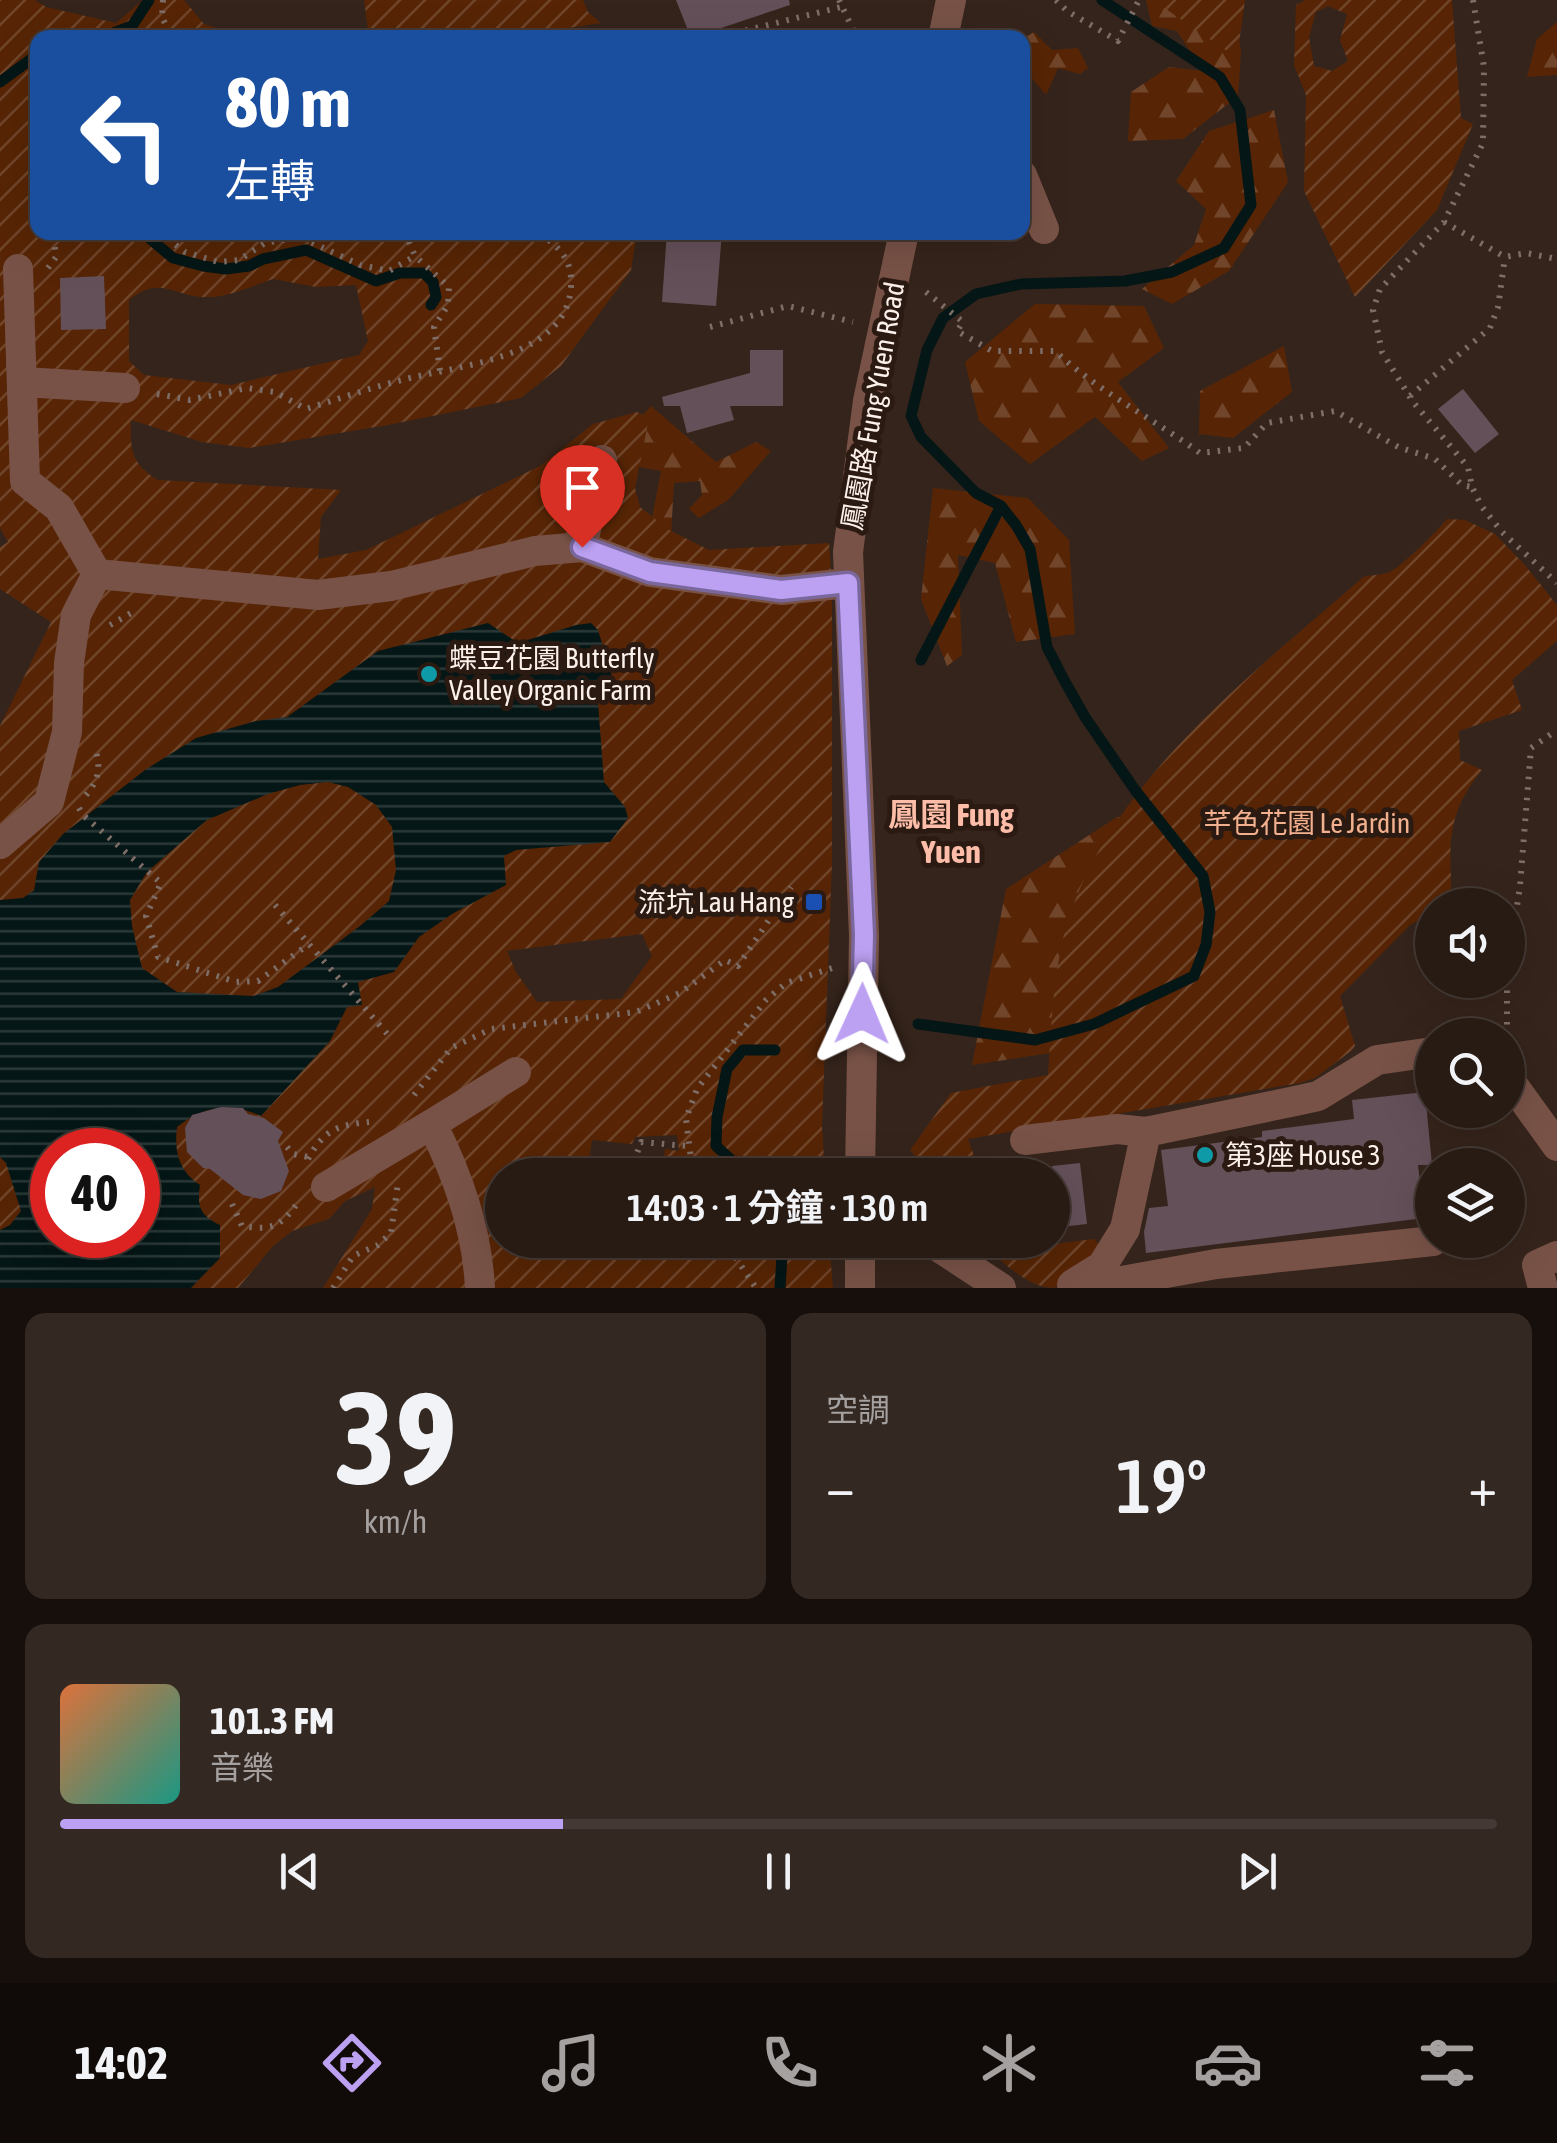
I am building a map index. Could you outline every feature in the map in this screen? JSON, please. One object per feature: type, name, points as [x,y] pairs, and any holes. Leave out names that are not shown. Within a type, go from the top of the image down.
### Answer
[{"type":"street","points":[[945,30],[951,0]]},
{"type":"street","points":[[1030,195],[1044,229]]},
{"type":"street","name":"鳳園路 Fung Yuen Road","points":[[873,1158],[860,1128],[864,935],[848,552],[866,420],[902,240]]},
{"type":"street","points":[[18,269],[25,480],[59,508],[97,574]]},
{"type":"street","points":[[23,382],[126,388]]},
{"type":"street","points":[[582,547],[602,460]]},
{"type":"street","points":[[97,574],[318,594],[391,586],[534,551],[582,547],[650,572],[781,590],[848,583]]},
{"type":"street","points":[[0,844],[50,802],[67,732],[76,615],[97,574]]},
{"type":"street","points":[[1025,1140],[1117,1128],[1146,1132],[1318,1096],[1378,1060],[1415,1055]]},
{"type":"street","points":[[326,1188],[516,1072]]},
{"type":"street","points":[[1525,1102],[1557,1146]]},
{"type":"street","points":[[432,1124],[458,1175],[479,1265],[480,1288]]},
{"type":"street","points":[[860,1128],[860,1158]]},
{"type":"street","points":[[1070,1287],[1102,1266],[1125,1229],[1146,1132]]},
{"type":"street","points":[[1070,1287],[1216,1264],[1415,1243]]},
{"type":"street","points":[[1542,1288],[1538,1265],[1557,1256]]},
{"type":"street","points":[[860,1258],[860,1288]]},
{"type":"street","points":[[955,1258],[1001,1288]]},
{"type":"path","points":[[163,0],[162,17],[168,30]]},
{"type":"path","points":[[1056,0],[1118,42],[1139,1]]},
{"type":"path","points":[[1473,0],[1484,67],[1483,143],[1444,222],[1380,288],[1373,310],[1382,352],[1410,396],[1468,467],[1482,507],[1502,532],[1557,582]]},
{"type":"path","points":[[745,30],[840,4],[852,30]]},
{"type":"path","points":[[1444,222],[1505,257],[1526,253],[1557,259]]},
{"type":"path","points":[[169,240],[185,252],[218,262],[240,260],[265,243],[286,240]]},
{"type":"path","points":[[304,240],[360,265],[389,271],[414,256]]},
{"type":"path","points":[[409,240],[414,256],[450,288],[448,304],[434,327],[440,372]]},
{"type":"path","points":[[126,388],[190,400],[247,388],[275,392],[306,409],[440,372],[479,366],[556,327],[570,307],[572,273],[558,244],[551,240]]},
{"type":"path","points":[[1410,396],[1490,328],[1498,307],[1505,257]]},
{"type":"path","points":[[938,298],[963,322],[956,331],[992,351],[1055,351]]},
{"type":"path","points":[[710,326],[788,306],[884,326]]},
{"type":"path","points":[[1048,338],[1055,351],[1087,381],[1158,422],[1200,453],[1244,448],[1268,423],[1335,412],[1398,447],[1435,459],[1462,485],[1472,487]]},
{"type":"path","points":[[104,629],[129,612],[145,612]]},
{"type":"path","points":[[1520,888],[1531,748],[1557,730]]},
{"type":"path","points":[[92,736],[99,764],[96,783],[77,804],[83,816],[161,882],[146,916],[158,958],[236,982],[258,981],[310,944]]},
{"type":"path","points":[[275,905],[389,1036]]},
{"type":"path","points":[[689,1158],[686,1120],[697,1090],[766,1000],[786,983],[833,968]]},
{"type":"path","points":[[635,1158],[641,1142],[687,1146]]},
{"type":"path","points":[[287,1147],[308,1158]]},
{"type":"path","points":[[333,1288],[353,1256],[378,1245],[391,1233],[399,1177],[393,1147]]},
{"type":"path","points":[[736,1258],[756,1288]]},
{"type":"green space","name":"蝶豆花園 Butterfly Valley Organic Farm","points":[[0,0],[35,0],[46,7],[116,23],[143,0],[184,0],[204,24],[223,30],[30,30],[30,240],[636,240],[631,270],[561,366],[521,398],[249,448],[202,442],[131,420],[132,448],[137,462],[158,480],[341,490],[321,517],[318,559],[366,550],[540,466],[593,424],[637,412],[649,418],[635,488],[640,507],[669,530],[709,550],[829,543],[832,863],[824,1158],[664,1158],[665,1149],[679,1151],[677,1135],[635,1137],[632,1144],[592,1140],[589,1158],[485,1158],[485,1258],[830,1258],[833,1288],[323,1288],[372,1209],[375,1187],[345,1201],[329,1219],[292,1231],[273,1246],[238,1288],[0,1288],[0,726],[51,622],[0,589],[0,547],[8,542],[0,528]],"holes":[[[273,279],[316,287],[356,285],[368,341],[359,355],[231,385],[144,375],[129,361],[129,300],[150,289],[213,297]],[[642,934],[652,956],[621,999],[537,1002],[507,951]]]},
{"type":"green space","points":[[364,0],[583,0],[588,12],[601,23],[556,30],[368,30]]},
{"type":"green space","points":[[1146,0],[1233,0],[1241,52],[1238,96],[1183,139],[1128,141],[1131,92],[1169,67],[1203,71],[1177,31],[1152,26]]},
{"type":"green space","points":[[1153,0],[1245,0],[1237,58]]},
{"type":"green space","points":[[1305,0],[1452,0],[1461,118],[1473,124],[1437,210],[1355,297],[1304,191],[1306,95],[1294,65],[1296,5]],"holes":[[[1328,6],[1347,14],[1340,40],[1348,61],[1332,71],[1314,66],[1309,37],[1316,12]]]},
{"type":"green space","points":[[1557,22],[1557,75],[1527,77],[1537,39]]},
{"type":"green space","points":[[1034,32],[1052,50],[1078,48],[1088,68],[1080,74],[1058,68],[1046,95],[1030,76],[1030,35]]},
{"type":"green space","points":[[1274,110],[1288,182],[1229,271],[1172,304],[1142,289],[1194,245],[1206,209],[1176,181],[1209,131]]},
{"type":"green space","points":[[1035,304],[1144,306],[1164,348],[1118,382],[1169,448],[1142,461],[1095,417],[1030,464],[979,421],[965,362]]},
{"type":"green space","points":[[1284,346],[1292,392],[1233,438],[1199,434],[1200,391]]},
{"type":"green space","points":[[651,406],[716,462],[756,442],[771,451],[728,500],[699,518],[689,509],[702,495],[700,481],[674,483],[670,552],[647,544],[661,471],[618,463],[619,442]]},
{"type":"green space","points":[[933,488],[1028,498],[1069,540],[1075,634],[1016,642],[995,563],[958,555],[962,655],[947,666],[921,599]]},
{"type":"green space","name":"芊色花園 Le Jardin","points":[[1447,519],[1465,520],[1495,534],[1557,605],[1557,641],[1512,680],[1522,710],[1459,731],[1460,760],[1482,770],[1455,818],[1452,888],[1415,888],[1415,922],[1340,996],[1355,1046],[1351,1051],[1315,1078],[1300,1083],[968,1139],[975,1158],[917,1158],[910,1150],[951,1093],[1048,1075],[1057,968],[1077,896],[1104,842],[1139,791],[1225,698],[1363,577],[1387,573]]},
{"type":"green space","points":[[1219,815],[1150,1038],[972,1065],[1006,889],[1117,817]]},
{"type":"green space","points":[[1094,1239],[1103,1248],[1073,1277],[1053,1288],[1023,1278],[998,1258],[1070,1258],[1070,1242]]},
{"type":"shaded area","points":[[488,623],[518,643],[591,623],[598,630],[615,686],[598,703],[604,782],[625,807],[628,818],[610,842],[516,850],[504,856],[506,885],[419,937],[394,972],[358,982],[362,1005],[347,1007],[330,1041],[261,1116],[218,1108],[197,1114],[177,1127],[180,1160],[187,1174],[200,1185],[201,1210],[220,1225],[220,1258],[191,1288],[0,1288],[0,1230],[10,1225],[21,1211],[6,1163],[0,1157],[0,900],[23,898],[34,890],[39,862],[63,834],[145,770],[196,738],[256,721],[287,717],[378,651]],"holes":[[[328,782],[348,787],[376,805],[392,827],[396,870],[389,901],[278,987],[253,996],[177,992],[142,968],[130,900],[147,872],[207,820],[268,794]]]},
{"type":"building","points":[[676,0],[789,0],[790,5],[715,30],[688,30]]},
{"type":"building","points":[[666,240],[721,240],[716,306],[662,302]]},
{"type":"building","points":[[104,276],[106,329],[61,330],[60,278]]},
{"type":"building","points":[[750,350],[783,350],[783,406],[730,406],[734,420],[687,433],[680,406],[664,406],[662,397],[750,373]]},
{"type":"building","points":[[1463,389],[1499,434],[1475,453],[1438,409]]},
{"type":"building","points":[[1415,1093],[1415,1128],[1428,1128],[1430,1148],[1415,1148],[1415,1219],[1146,1253],[1144,1232],[1149,1208],[1168,1206],[1161,1150],[1262,1137],[1262,1131],[1354,1119],[1352,1100]]},
{"type":"building","points":[[221,1107],[243,1108],[283,1132],[278,1141],[289,1171],[281,1191],[261,1199],[243,1195],[187,1152],[185,1128],[192,1115]]},
{"type":"building","points":[[1080,1163],[1087,1224],[1070,1226],[1070,1164]]},
{"type":"waterway","points":[[121,30],[132,26],[149,0]]},
{"type":"waterway","points":[[918,1024],[1035,1040],[1094,1024],[1194,976],[1206,945],[1210,912],[1203,876],[1135,790],[1064,680],[1047,647],[1030,549],[1001,506],[976,493],[921,437],[911,416],[927,350],[943,318],[976,294],[1021,284],[1125,281],[1172,272],[1224,248],[1251,205],[1240,110],[1220,77],[1102,0]]},
{"type":"waterway","points":[[0,82],[30,60]]},
{"type":"waterway","points":[[152,240],[173,258],[226,269],[306,250],[376,281],[400,273],[424,273],[433,282],[436,297],[431,305]]},
{"type":"waterway","points":[[921,660],[1001,506]]},
{"type":"waterway","points":[[729,1158],[716,1146],[717,1117],[727,1069],[743,1050],[775,1050]]},
{"type":"waterway","points":[[780,1288],[782,1258]]},
{"type":"place","name":"蝶豆花園 Butterfly Valley Organic Farm","points":[[429,674]]},
{"type":"place","name":"流坑 Lau Hang","points":[[814,902]]},
{"type":"place","name":"第3座 House 3","points":[[1205,1155]]},
{"type":"district","name":"鳳園 Fung Yuen","points":[[951,832]]},
{"type":"route","points":[[582,547],[650,572],[781,590],[848,583],[864,935],[862,1014]]}]
